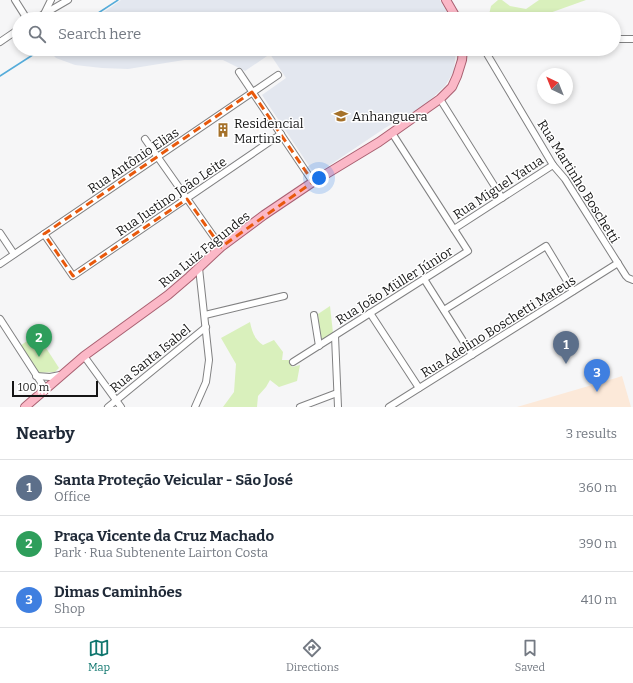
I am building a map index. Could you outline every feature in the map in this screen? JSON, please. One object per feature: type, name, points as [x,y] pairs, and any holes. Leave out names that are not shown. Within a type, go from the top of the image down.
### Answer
[{"type":"main road","points":[[446,0],[453,12]]},
{"type":"main road","name":"Rua Luiz Fagundes","points":[[25,407],[84,356],[168,295],[221,247],[264,215],[392,133],[440,99],[452,87],[457,76],[462,56]]},
{"type":"street","points":[[15,0],[23,12]]},
{"type":"street","points":[[45,12],[51,0]]},
{"type":"street","points":[[47,12],[68,0]]},
{"type":"street","points":[[0,42],[12,34]]},
{"type":"street","points":[[621,39],[633,38]]},
{"type":"street","name":"Rua Martinho Boschetti","points":[[488,56],[553,164],[565,179],[628,278],[633,280]]},
{"type":"street","points":[[239,72],[314,182]]},
{"type":"street","name":"Rua Antônio Elias","points":[[0,264],[278,75]]},
{"type":"street","points":[[440,99],[502,198]]},
{"type":"street","name":"Rua João Müller Júnior","points":[[293,362],[468,251],[392,133]]},
{"type":"street","name":"Rua Justino João Leite","points":[[44,234],[73,276],[281,134]]},
{"type":"street","points":[[145,139],[221,247]]},
{"type":"street","name":"Rua Miguel Yatua","points":[[454,228],[553,164]]},
{"type":"street","points":[[0,232],[14,254]]},
{"type":"street","points":[[444,310],[546,246],[573,291]]},
{"type":"street","name":"Rua Adelino Boschetti Mateus","points":[[389,407],[618,263]]},
{"type":"street","points":[[195,407],[203,389],[208,372],[209,355],[199,268]]},
{"type":"street","points":[[424,279],[472,355]]},
{"type":"street","points":[[205,314],[284,296]]},
{"type":"street","points":[[370,313],[419,388]]},
{"type":"street","points":[[314,315],[318,346]]},
{"type":"street","points":[[0,319],[46,390]]},
{"type":"street","name":"Rua Santa Isabel","points":[[108,407],[206,327]]},
{"type":"street","points":[[335,336],[338,407]]},
{"type":"street","points":[[84,356],[121,407]]},
{"type":"street","points":[[36,376],[50,378],[61,375]]},
{"type":"street","points":[[300,407],[337,393]]},
{"type":"highlighted area","points":[[252,92],[313,182],[221,247],[187,199],[73,276],[44,234]]},
{"type":"shaded area","points":[[121,0],[440,0],[447,12],[104,12]]},
{"type":"shaded area","name":"Anhanguera","points":[[54,56],[267,56],[245,71],[223,60],[184,60],[128,69],[75,65]]},
{"type":"shaded area","name":"Anhanguera","points":[[271,56],[455,56],[454,71],[445,86],[425,105],[385,128],[315,175],[262,95],[286,78]]},
{"type":"shaded area","points":[[622,376],[631,407],[517,407],[616,378]]},
{"type":"green space","points":[[498,0],[502,0],[510,6],[526,9],[539,0],[586,0],[553,12],[490,12],[491,6]]},
{"type":"green space","points":[[330,306],[333,333],[321,341],[318,314]]},
{"type":"green space","points":[[250,322],[254,335],[260,343],[263,345],[274,340],[283,352],[282,360],[290,360],[292,367],[300,365],[297,381],[279,387],[270,380],[258,396],[257,407],[223,407],[234,392],[236,364],[221,338]]},
{"type":"green space","points":[[37,334],[59,368],[55,372],[36,373],[20,346]]},
{"type":"waterway","points":[[100,12],[118,0]]},
{"type":"waterway","points":[[0,76],[31,56]]},
{"type":"place","name":"Anhanguera","points":[[341,116]]},
{"type":"place","name":"Residencial Martins","points":[[223,130]]},
{"type":"place","name":"Praça Vicente da Cruz Machado","points":[[39,357]]},
{"type":"place","name":"Santa Proteção Veicular - São José","points":[[566,364]]},
{"type":"place","name":"Dimas Caminhões","points":[[597,392]]}]
